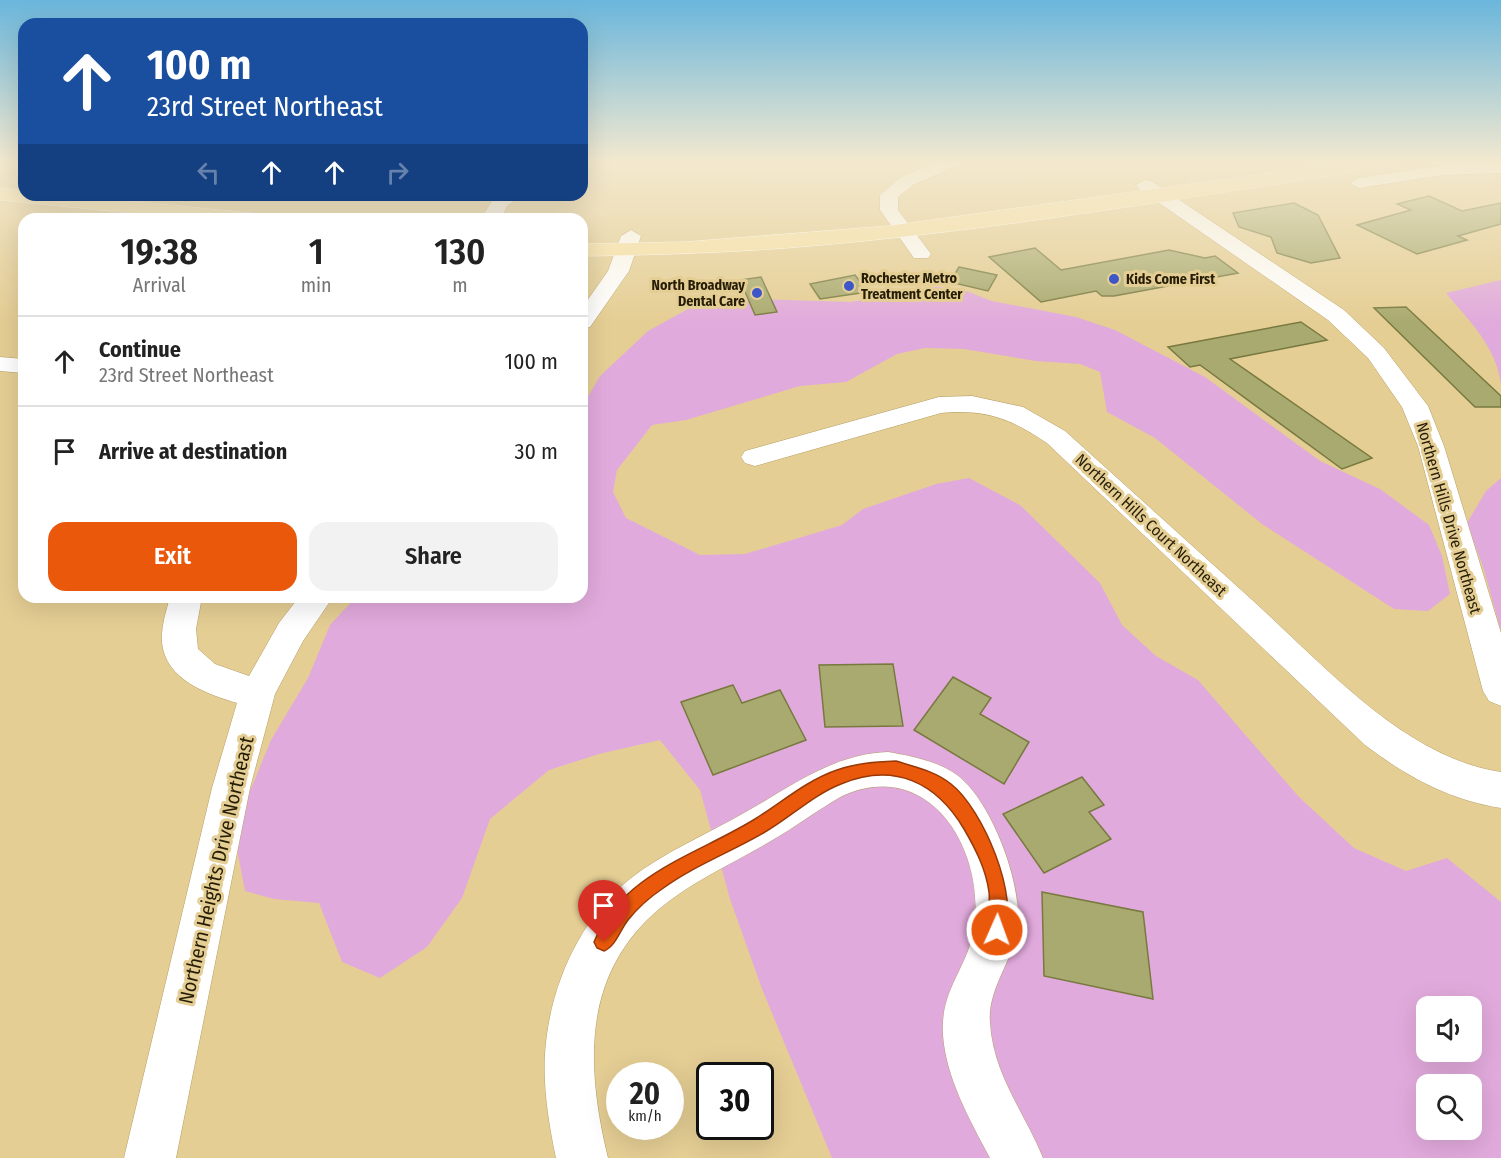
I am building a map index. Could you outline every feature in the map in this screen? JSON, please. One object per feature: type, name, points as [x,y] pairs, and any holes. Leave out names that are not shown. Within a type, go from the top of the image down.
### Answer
[{"type":"main road","points":[[588,249],[630,243],[795,241],[976,215]]},
{"type":"main road","points":[[588,238],[630,243]]},
{"type":"street","points":[[893,215],[921,254]]},
{"type":"street","name":"Northern Hills Drive Northeast","points":[[1190,215],[1329,310],[1359,335],[1395,376],[1415,406],[1431,446],[1501,691]]},
{"type":"street","points":[[588,314],[615,279],[630,243]]},
{"type":"street","points":[[0,364],[18,366]]},
{"type":"street","name":"Northern Hills Court Northeast","points":[[755,457],[939,405],[966,402],[990,404],[1033,420],[1056,437],[1362,722],[1424,766],[1458,780],[1501,790]]},
{"type":"street","points":[[185,603],[180,647],[188,661],[204,677],[258,693]]},
{"type":"street","name":"Northern Heights Drive Northeast","points":[[150,1158],[231,788],[258,693],[291,632],[313,603]]},
{"type":"street","points":[[582,1158],[572,1115],[567,1057],[575,1002],[594,956],[622,913],[654,883],[759,826],[808,793],[837,777],[864,770],[896,768],[925,777],[947,791],[969,822],[991,863],[998,892],[997,930],[986,962],[970,987],[966,1018],[969,1052],[983,1091],[1017,1158]]},
{"type":"shaded area","points":[[1501,280],[1501,384],[1494,358],[1487,346],[1446,293]]},
{"type":"shaded area","points":[[936,287],[961,289],[992,301],[1076,317],[1115,330],[1205,377],[1320,461],[1380,489],[1429,525],[1442,556],[1450,594],[1428,611],[1394,609],[1262,524],[1155,438],[1107,412],[1100,372],[1080,364],[1036,361],[964,349],[925,348],[897,354],[846,382],[800,386],[686,420],[652,425],[617,470],[613,492],[626,518],[700,555],[745,554],[842,525],[863,509],[936,484],[969,478],[1020,505],[1100,583],[1122,625],[1156,656],[1198,680],[1299,797],[1354,848],[1406,871],[1447,858],[1501,902],[1501,1158],[832,1158],[762,989],[730,899],[700,790],[660,740],[599,754],[549,770],[490,819],[462,898],[427,947],[380,978],[342,962],[319,903],[274,899],[245,891],[236,844],[248,796],[271,740],[308,678],[330,625],[350,603],[588,603],[588,397],[600,376],[648,331],[697,304],[724,298],[851,302]]},
{"type":"shaded area","points":[[1501,478],[1501,631],[1484,570],[1467,523],[1486,491]]},
{"type":"building","points":[[1234,215],[1318,215],[1340,258],[1311,263],[1277,253],[1271,237],[1239,227]]},
{"type":"building","points":[[1393,215],[1501,215],[1501,224],[1458,236],[1467,240],[1417,254],[1357,225]]},
{"type":"building","points":[[1035,248],[1061,270],[1169,250],[1205,258],[1215,256],[1238,273],[1114,296],[1102,296],[1096,291],[1041,302],[989,257]]},
{"type":"building","points":[[959,267],[997,275],[988,291],[950,282]]},
{"type":"building","name":"Rochester Metro Treatment Center","points":[[855,275],[868,292],[820,299],[810,284]]},
{"type":"building","name":"North Broadway Dental Care","points":[[761,277],[777,312],[755,315],[740,280]]},
{"type":"building","points":[[1406,307],[1501,396],[1501,407],[1475,407],[1374,308]]},
{"type":"building","points":[[1301,322],[1327,340],[1230,359],[1372,458],[1342,469],[1200,365],[1190,367],[1168,347]]},
{"type":"building","points":[[893,664],[903,726],[825,727],[819,665]]},
{"type":"building","points":[[953,677],[991,698],[980,714],[1029,742],[1004,784],[914,730]]},
{"type":"building","points":[[733,685],[742,703],[780,690],[806,740],[713,775],[681,702]]},
{"type":"building","points":[[1082,777],[1104,805],[1089,812],[1111,839],[1044,873],[1003,814]]},
{"type":"building","points":[[1042,892],[1143,912],[1153,999],[1044,976]]},
{"type":"place","name":"Kids Come First","points":[[1114,279]]},
{"type":"place","name":"Rochester Metro Treatment Center","points":[[849,286]]},
{"type":"place","name":"North Broadway Dental Care","points":[[757,293]]},
{"type":"route","points":[[604,942],[622,913],[654,883],[759,826],[808,793],[837,777],[864,770],[896,768],[925,777],[947,791],[969,822],[991,863],[998,892],[997,930]]}]
